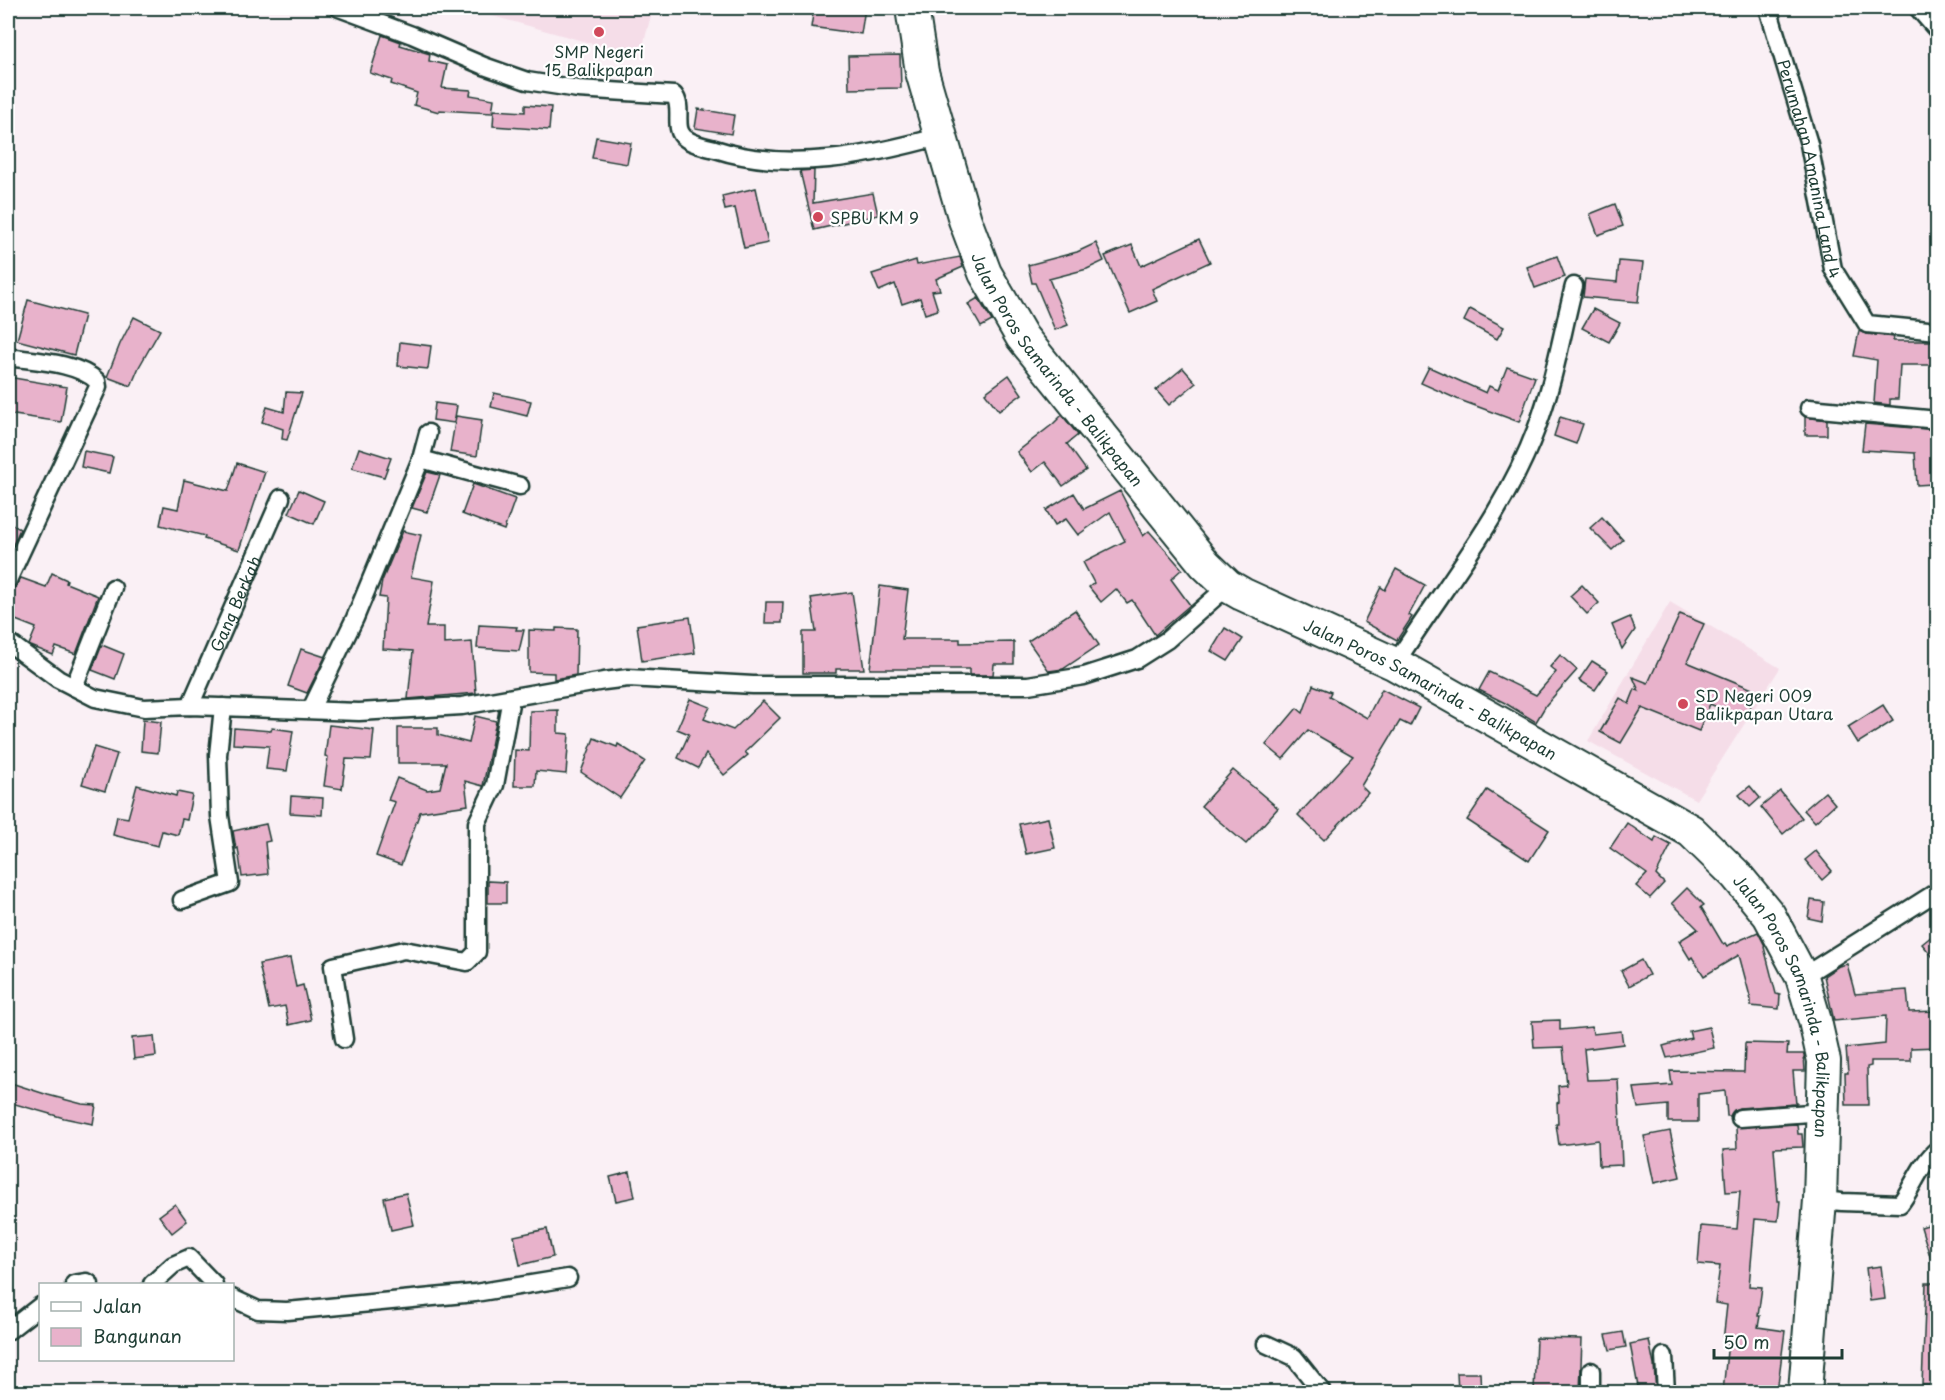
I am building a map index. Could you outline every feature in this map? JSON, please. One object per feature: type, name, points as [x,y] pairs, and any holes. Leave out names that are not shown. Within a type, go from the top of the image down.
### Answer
[{"type":"highway","name":"Jalan Poros Samarinda - Balikpapan","points":[[912,8],[922,72],[964,220],[985,273],[1023,337],[1205,564],[1228,586],[1300,622],[1395,664],[1691,831],[1736,875],[1770,915],[1802,977],[1824,1061],[1820,1200],[1805,1392]]},
{"type":"street","points":[[339,8],[527,81],[578,88],[674,95],[678,102],[679,131],[684,138],[733,155],[819,160],[872,153],[941,136]]},
{"type":"street","name":"Perumahan Amanina Land 4","points":[[1768,8],[1809,144],[1833,268],[1867,324],[1938,331]]},
{"type":"street","points":[[1918,8],[1938,31]]},
{"type":"street","points":[[1395,664],[1491,521],[1527,452],[1538,426],[1574,286]]},
{"type":"street","points":[[8,357],[74,368],[91,376],[97,381],[98,387],[8,580]]},
{"type":"street","points":[[1809,408],[1938,420]]},
{"type":"street","points":[[311,710],[355,618],[421,459],[428,433]]},
{"type":"street","points":[[421,459],[520,486]]},
{"type":"street","name":"Gang Berkah","points":[[190,706],[280,498]]},
{"type":"street","points":[[8,642],[58,679],[95,698],[144,708],[190,706],[359,712],[462,706],[628,678],[753,685],[1028,685],[1084,676],[1137,659],[1167,640],[1228,586]]},
{"type":"street","points":[[74,687],[113,588]]},
{"type":"street","points":[[344,1039],[333,966],[404,950],[466,962],[477,952],[477,823],[495,785],[511,698]]},
{"type":"street","points":[[182,900],[230,883],[220,816],[218,755],[223,707]]},
{"type":"street","points":[[1802,977],[1938,891]]},
{"type":"street","points":[[1740,1118],[1824,1112]]},
{"type":"street","points":[[1820,1200],[1900,1204],[1911,1190],[1923,1165],[1938,1149]]},
{"type":"street","points":[[153,1283],[173,1266],[189,1258],[213,1283]]},
{"type":"street","points":[[234,1299],[258,1310],[287,1311],[475,1293],[568,1278]]},
{"type":"street","points":[[8,1331],[39,1307]]},
{"type":"street","points":[[1266,1344],[1294,1358],[1322,1392]]},
{"type":"street","points":[[1664,1356],[1665,1392]]},
{"type":"street","points":[[1591,1371],[1591,1392]]},
{"type":"shaded area","name":"SMP Negeri 15 Balikpapan","points":[[464,8],[653,8],[640,57]]},
{"type":"shaded area","name":"SD Negeri 009 Balikpapan Utara","points":[[1670,602],[1780,668],[1696,800],[1588,741]]},
{"type":"building","points":[[814,8],[865,8],[861,34],[811,27]]},
{"type":"building","points":[[382,35],[401,42],[400,45],[430,54],[429,61],[447,65],[442,88],[471,90],[470,95],[494,99],[492,113],[439,110],[439,112],[414,105],[417,93],[391,84],[392,80],[370,73]]},
{"type":"building","points":[[900,55],[901,88],[849,89],[848,56]]},
{"type":"building","points":[[525,105],[551,107],[549,130],[493,126],[494,110],[525,112]]},
{"type":"building","points":[[698,109],[734,115],[731,134],[695,128]]},
{"type":"building","points":[[596,137],[631,143],[627,164],[592,158]]},
{"type":"building","points":[[814,170],[813,203],[873,193],[878,215],[814,230],[800,171]]},
{"type":"building","points":[[756,188],[768,243],[744,248],[735,208],[725,210],[722,196]]},
{"type":"building","points":[[1615,204],[1623,226],[1598,235],[1590,214]]},
{"type":"building","points":[[1199,239],[1210,262],[1152,289],[1157,301],[1130,313],[1105,256],[1132,245],[1141,266]]},
{"type":"building","points":[[1096,243],[1104,261],[1087,269],[1049,279],[1068,325],[1055,330],[1035,283],[1032,283],[1028,265],[1077,252]]},
{"type":"building","points":[[1557,256],[1565,277],[1535,288],[1527,267]]},
{"type":"building","points":[[960,257],[963,267],[936,279],[940,290],[932,291],[938,310],[925,314],[920,298],[902,304],[895,284],[879,291],[872,274],[916,260],[917,265]]},
{"type":"building","points":[[1619,261],[1643,263],[1638,302],[1583,297],[1585,279],[1617,282]]},
{"type":"building","points":[[978,298],[992,321],[981,327],[968,304]]},
{"type":"building","points":[[28,300],[84,315],[74,355],[17,340]]},
{"type":"building","points":[[1470,309],[1504,327],[1497,339],[1464,321]]},
{"type":"building","points":[[1593,309],[1620,323],[1609,342],[1582,328]]},
{"type":"building","points":[[134,317],[160,330],[131,386],[107,377]]},
{"type":"building","points":[[1859,331],[1894,337],[1893,341],[1938,341],[1938,365],[1900,365],[1898,399],[1890,399],[1890,405],[1874,403],[1877,360],[1854,356]]},
{"type":"building","points":[[400,342],[431,346],[428,369],[398,366]]},
{"type":"building","points":[[1429,367],[1486,393],[1489,386],[1498,390],[1507,367],[1535,377],[1519,422],[1421,383]]},
{"type":"building","points":[[1183,368],[1196,383],[1169,405],[1156,390]]},
{"type":"building","points":[[1009,375],[1022,394],[999,411],[985,393]]},
{"type":"building","points":[[8,377],[67,387],[61,422],[8,414]]},
{"type":"building","points":[[286,392],[302,393],[287,440],[282,439],[283,429],[262,422],[267,407],[284,412]]},
{"type":"building","points":[[494,393],[531,401],[527,416],[491,407]]},
{"type":"building","points":[[435,403],[457,406],[454,423],[433,420]]},
{"type":"building","points":[[1062,415],[1078,435],[1067,444],[1086,470],[1063,486],[1045,462],[1032,472],[1017,452]]},
{"type":"building","points":[[456,416],[482,420],[477,456],[450,452]]},
{"type":"building","points":[[1560,417],[1583,424],[1576,444],[1554,436]]},
{"type":"building","points":[[1805,417],[1827,420],[1827,435],[1805,435]]},
{"type":"building","points":[[1865,424],[1938,430],[1938,459],[1931,459],[1932,484],[1917,485],[1915,453],[1862,450]]},
{"type":"building","points":[[359,448],[391,458],[384,477],[352,468]]},
{"type":"building","points":[[84,451],[113,457],[109,473],[81,467]]},
{"type":"building","points":[[237,463],[265,472],[239,550],[204,539],[205,536],[160,525],[164,506],[178,509],[184,480],[228,491]]},
{"type":"building","points":[[427,472],[440,475],[427,512],[412,508]]},
{"type":"building","points":[[473,484],[515,499],[504,530],[462,514]]},
{"type":"building","points":[[299,490],[324,501],[314,524],[289,513]]},
{"type":"building","points":[[1120,491],[1143,536],[1149,531],[1182,569],[1171,579],[1190,605],[1155,635],[1132,600],[1127,603],[1116,589],[1101,602],[1089,587],[1094,583],[1083,562],[1125,541],[1110,512],[1078,535],[1066,519],[1055,525],[1046,510],[1074,493],[1084,509]]},
{"type":"building","points":[[1602,517],[1623,540],[1612,550],[1590,528]]},
{"type":"building","points":[[8,522],[20,529],[8,556]]},
{"type":"building","points":[[403,531],[421,535],[411,577],[434,581],[426,627],[444,627],[444,644],[472,642],[476,693],[408,699],[413,651],[383,649],[386,598],[379,597],[382,581]]},
{"type":"building","points":[[1396,569],[1425,585],[1409,615],[1412,617],[1397,640],[1364,622],[1381,587],[1385,590]]},
{"type":"building","points":[[52,573],[67,580],[66,583],[98,596],[76,654],[56,647],[53,655],[29,645],[36,628],[8,617],[8,590],[14,588],[21,578],[46,587]]},
{"type":"building","points":[[1582,585],[1599,603],[1587,614],[1570,596]]},
{"type":"building","points":[[880,586],[908,590],[902,639],[960,639],[960,643],[1014,642],[1014,664],[994,664],[993,675],[969,675],[969,669],[870,669]]},
{"type":"building","points":[[852,592],[864,669],[836,669],[836,673],[803,673],[803,632],[816,632],[811,598]]},
{"type":"building","points":[[766,602],[783,602],[782,623],[765,623]]},
{"type":"building","points":[[1075,610],[1099,645],[1063,669],[1049,671],[1028,641]]},
{"type":"building","points":[[1680,614],[1704,624],[1687,662],[1757,691],[1745,719],[1710,704],[1699,731],[1642,708],[1621,743],[1600,732],[1620,698],[1629,704],[1635,689],[1639,691],[1633,677],[1648,683]]},
{"type":"building","points":[[690,617],[695,653],[642,661],[637,625]]},
{"type":"building","points":[[1630,617],[1635,630],[1622,649],[1612,625]]},
{"type":"building","points":[[479,625],[517,627],[516,630],[524,630],[519,651],[477,648]]},
{"type":"building","points":[[556,628],[577,629],[576,675],[554,679],[554,673],[529,672],[529,630],[556,631]]},
{"type":"building","points":[[1225,628],[1243,639],[1228,661],[1211,651]]},
{"type":"building","points":[[102,645],[124,654],[115,679],[92,670]]},
{"type":"building","points":[[301,649],[325,657],[307,693],[288,686]]},
{"type":"building","points":[[1560,655],[1577,670],[1546,705],[1536,722],[1479,690],[1489,672],[1536,695],[1556,672],[1550,667]]},
{"type":"building","points":[[1592,661],[1608,671],[1595,690],[1579,680]]},
{"type":"building","points":[[1313,685],[1331,692],[1329,696],[1367,718],[1382,689],[1419,708],[1410,726],[1400,721],[1361,786],[1368,793],[1324,840],[1298,815],[1353,756],[1308,730],[1283,759],[1266,745],[1297,708],[1303,713]]},
{"type":"building","points":[[690,699],[710,707],[704,719],[733,730],[763,701],[780,718],[745,752],[748,755],[724,775],[706,754],[698,768],[678,758],[689,734],[677,729]]},
{"type":"building","points":[[1883,705],[1893,721],[1858,743],[1848,727]]},
{"type":"building","points":[[558,710],[558,733],[569,734],[566,774],[536,771],[535,786],[514,786],[515,750],[529,751],[530,711]]},
{"type":"building","points":[[475,716],[496,721],[483,786],[465,781],[468,805],[420,812],[401,865],[376,856],[395,802],[388,800],[397,778],[427,790],[440,788],[446,763],[398,763],[398,728],[438,728],[438,735],[469,743]]},
{"type":"building","points":[[143,720],[161,722],[158,753],[141,751]]},
{"type":"building","points":[[329,725],[374,730],[371,760],[346,759],[342,789],[324,786]]},
{"type":"building","points":[[234,728],[271,731],[272,728],[293,731],[287,771],[266,769],[269,746],[233,744]]},
{"type":"building","points":[[594,738],[617,747],[618,744],[645,761],[620,798],[581,772]]},
{"type":"building","points":[[94,747],[117,754],[105,791],[82,784]]},
{"type":"building","points":[[1233,770],[1278,808],[1246,844],[1201,806]]},
{"type":"building","points":[[137,785],[176,796],[177,792],[192,795],[187,820],[182,819],[178,835],[162,831],[158,846],[113,835],[117,816],[128,818]]},
{"type":"building","points":[[1750,786],[1760,798],[1750,807],[1739,795]]},
{"type":"building","points":[[1487,790],[1549,830],[1529,861],[1467,820]]},
{"type":"building","points":[[1780,791],[1802,818],[1783,834],[1761,807]]},
{"type":"building","points":[[1825,792],[1835,804],[1815,822],[1804,810]]},
{"type":"building","points":[[291,796],[323,798],[322,815],[290,813]]},
{"type":"building","points":[[1048,818],[1055,848],[1026,854],[1019,824]]},
{"type":"building","points":[[1627,823],[1654,842],[1656,837],[1671,845],[1656,875],[1664,883],[1650,898],[1636,886],[1647,874],[1610,848]]},
{"type":"building","points":[[266,824],[270,841],[265,842],[268,874],[242,877],[233,831]]},
{"type":"building","points":[[1816,851],[1832,871],[1822,880],[1805,860]]},
{"type":"building","points":[[488,881],[506,882],[506,903],[488,903]]},
{"type":"building","points":[[1687,888],[1704,905],[1701,907],[1723,944],[1727,946],[1758,932],[1765,946],[1776,994],[1780,995],[1779,1009],[1751,1006],[1739,955],[1704,976],[1692,957],[1690,959],[1679,941],[1698,929],[1672,903]]},
{"type":"building","points":[[1811,900],[1824,902],[1822,921],[1808,918]]},
{"type":"building","points":[[1938,931],[1938,963],[1922,944]]},
{"type":"building","points":[[290,958],[296,987],[303,985],[311,1020],[289,1025],[285,1006],[269,1009],[259,964]]},
{"type":"building","points":[[1641,960],[1649,975],[1629,986],[1621,971]]},
{"type":"building","points":[[1847,964],[1855,994],[1907,990],[1909,1012],[1938,1011],[1938,1047],[1911,1048],[1911,1061],[1871,1061],[1871,1066],[1867,1067],[1868,1105],[1846,1105],[1845,1073],[1848,1073],[1846,1048],[1885,1044],[1886,1016],[1834,1021],[1824,976],[1839,966]]},
{"type":"building","points":[[1560,1020],[1560,1030],[1592,1027],[1593,1034],[1621,1031],[1623,1044],[1584,1049],[1587,1080],[1618,1079],[1622,1165],[1599,1166],[1598,1140],[1559,1145],[1556,1124],[1558,1124],[1558,1086],[1567,1085],[1563,1047],[1534,1048],[1532,1021]]},
{"type":"building","points":[[1709,1027],[1714,1048],[1667,1058],[1663,1046],[1691,1038],[1689,1031]]},
{"type":"building","points":[[154,1036],[156,1056],[134,1059],[132,1038]]},
{"type":"building","points":[[1745,1043],[1788,1044],[1787,1054],[1804,1054],[1805,1071],[1793,1071],[1796,1104],[1739,1108],[1727,1116],[1725,1091],[1698,1094],[1698,1122],[1668,1122],[1668,1105],[1638,1108],[1634,1088],[1672,1085],[1670,1071],[1744,1072]]},
{"type":"building","points":[[8,1082],[82,1104],[96,1105],[93,1124],[8,1102]]},
{"type":"building","points":[[1797,1124],[1798,1134],[1802,1134],[1803,1147],[1774,1148],[1778,1201],[1780,1201],[1778,1221],[1755,1219],[1749,1286],[1762,1287],[1758,1327],[1785,1331],[1777,1392],[1723,1392],[1728,1341],[1723,1341],[1727,1305],[1715,1303],[1720,1266],[1698,1264],[1701,1226],[1737,1229],[1740,1191],[1726,1192],[1723,1150],[1737,1149],[1736,1127]]},
{"type":"building","points":[[1670,1131],[1680,1177],[1654,1183],[1644,1136]]},
{"type":"building","points":[[630,1172],[635,1197],[616,1201],[610,1177]]},
{"type":"building","points":[[406,1193],[414,1225],[391,1230],[384,1198]]},
{"type":"building","points":[[175,1204],[187,1221],[172,1233],[159,1216]]},
{"type":"building","points":[[1938,1222],[1938,1269],[1934,1269],[1921,1227]]},
{"type":"building","points":[[547,1229],[553,1257],[520,1265],[514,1236]]},
{"type":"building","points":[[1881,1266],[1885,1299],[1870,1301],[1866,1268]]},
{"type":"building","points":[[1926,1283],[1938,1283],[1938,1385],[1922,1385]]},
{"type":"building","points":[[1623,1332],[1626,1347],[1610,1350],[1606,1335]]},
{"type":"building","points":[[1536,1338],[1582,1339],[1580,1392],[1534,1392]]},
{"type":"building","points":[[1649,1340],[1656,1392],[1639,1392],[1630,1344]]},
{"type":"building","points":[[1457,1373],[1480,1373],[1481,1392],[1458,1392]]},
{"type":"place","name":"SMP Negeri 15 Balikpapan","points":[[599,32]]},
{"type":"place","name":"SPBU KM 9","points":[[818,217]]},
{"type":"place","name":"SD Negeri 009 Balikpapan Utara","points":[[1683,704]]}]
